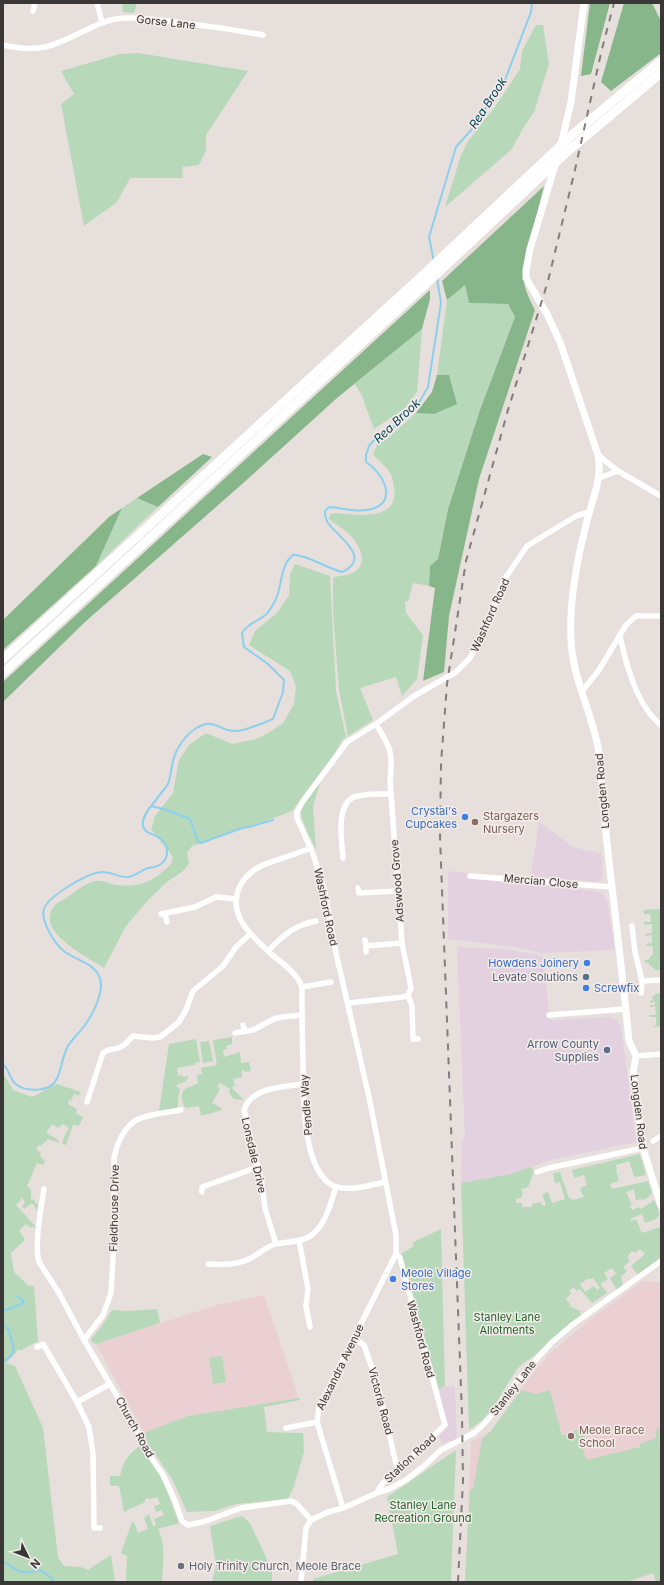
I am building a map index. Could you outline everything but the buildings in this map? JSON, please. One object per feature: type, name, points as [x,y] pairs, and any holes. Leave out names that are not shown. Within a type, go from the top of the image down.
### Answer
[{"type":"highway","points":[[3,659],[424,274],[572,135],[661,61]]},
{"type":"highway","points":[[3,673],[426,284],[568,151],[661,74]]},
{"type":"street","points":[[33,11],[35,3]]},
{"type":"street","points":[[97,3],[102,22]]},
{"type":"street","name":"Longden Road","points":[[584,3],[571,102],[565,131],[532,242],[526,270],[528,282],[547,314],[560,342],[598,455],[600,466],[574,581],[571,611],[571,640],[574,669],[583,690],[599,752],[629,1041],[636,1056],[633,1073],[634,1093],[643,1148],[661,1206]]},
{"type":"street","name":"Gorse Lane","points":[[3,45],[25,49],[44,48],[64,41],[102,22],[116,19],[142,18],[263,35]]},
{"type":"street","points":[[598,455],[618,472],[661,496]]},
{"type":"street","points":[[598,478],[618,472]]},
{"type":"street","name":"Washford Road","points":[[445,1425],[400,1258],[396,1254],[396,1235],[369,1097],[349,1003],[336,953],[325,892],[320,872],[297,818],[297,812],[299,807],[347,742],[376,724],[414,696],[456,672],[470,658],[484,631],[504,580],[527,546],[576,516],[589,512]]},
{"type":"street","points":[[583,690],[599,670],[626,625],[636,616],[661,616]]},
{"type":"street","points":[[620,636],[623,652],[633,682],[643,704],[654,720],[661,725]]},
{"type":"street","name":"Adswood Grove","points":[[376,724],[389,746],[392,758],[390,781],[398,890],[402,943],[411,988],[408,995],[412,1006],[413,1039]]},
{"type":"street","points":[[341,855],[340,827],[344,809],[348,802],[354,797],[391,794]]},
{"type":"street","points":[[310,848],[260,866],[251,872],[244,879],[236,899],[237,910],[241,922],[250,934],[296,977],[302,987],[323,980],[330,982]]},
{"type":"street","name":"Mercian Close","points":[[470,876],[612,887]]},
{"type":"street","points":[[358,893],[398,890]]},
{"type":"street","points":[[167,922],[163,914],[195,907],[216,897],[236,899]]},
{"type":"street","points":[[268,951],[290,930],[305,921],[316,921]]},
{"type":"street","points":[[632,926],[635,952],[642,981],[641,993]]},
{"type":"street","points":[[88,1102],[103,1053],[107,1049],[124,1046],[133,1036],[152,1038],[160,1037],[179,1022],[186,1010],[193,991],[223,966],[236,947],[250,934]]},
{"type":"street","points":[[366,946],[402,943]]},
{"type":"street","points":[[642,981],[661,980]]},
{"type":"street","name":"Pendle Way","points":[[302,987],[304,1117],[309,1145],[316,1167],[326,1180],[336,1187]]},
{"type":"street","points":[[349,1003],[403,998],[408,995]]},
{"type":"street","points":[[549,1015],[626,1009]]},
{"type":"street","points":[[235,1033],[244,1028],[253,1030],[274,1019],[302,1015]]},
{"type":"street","points":[[636,1056],[661,1054]]},
{"type":"street","name":"Lonsdale Drive","points":[[276,1244],[265,1208],[258,1167],[244,1110],[249,1100],[257,1094],[303,1084]]},
{"type":"street","name":"Fieldhouse Drive","points":[[84,1340],[103,1315],[108,1304],[114,1241],[114,1158],[122,1135],[135,1120],[181,1110]]},
{"type":"street","points":[[653,1142],[661,1136]]},
{"type":"street","points":[[537,1172],[643,1148]]},
{"type":"street","points":[[201,1187],[258,1167]]},
{"type":"street","points":[[208,1264],[220,1262],[240,1262],[276,1244],[299,1240],[313,1235],[322,1223],[336,1187],[345,1189],[385,1182]]},
{"type":"street","name":"Church Road","points":[[44,1190],[41,1206],[37,1257],[39,1262],[138,1432],[144,1447],[163,1475],[182,1521],[188,1525],[203,1522],[241,1508],[291,1500],[297,1504],[311,1520]]},
{"type":"street","points":[[299,1240],[308,1289],[306,1306],[308,1324]]},
{"type":"street","name":"Alexandra Avenue","points":[[343,1508],[317,1422],[319,1407],[396,1254]]},
{"type":"street","name":"Stanley Lane","points":[[379,1492],[389,1489],[406,1480],[446,1447],[474,1432],[492,1416],[516,1382],[551,1344],[572,1325],[661,1261]]},
{"type":"street","name":"Victoria Road","points":[[354,1338],[364,1346],[377,1382],[397,1468]]},
{"type":"street","points":[[37,1347],[43,1344],[77,1402],[88,1427],[93,1453],[94,1528],[100,1528]]},
{"type":"street","points":[[77,1402],[110,1384]]},
{"type":"street","points":[[286,1428],[317,1422]]},
{"type":"street","name":"Station Road","points":[[311,1520],[379,1492],[378,1490],[383,1483],[397,1468],[425,1445],[445,1425]]},
{"type":"street","points":[[301,1582],[306,1528],[311,1520]]},
{"type":"shaded area","points":[[539,822],[573,847],[602,854],[603,877],[598,882],[531,876]]},
{"type":"shaded area","points":[[448,871],[467,873],[467,878],[596,891],[603,894],[607,900],[615,950],[542,953],[514,947],[448,939]]},
{"type":"shaded area","points":[[457,947],[513,950],[543,956],[550,1020],[613,1017],[621,1025],[636,1142],[551,1160],[511,1174],[461,1183],[462,1141],[465,1137]]},
{"type":"shaded area","name":"Meole Brace School","points":[[643,1281],[661,1282],[661,1571],[626,1582],[465,1582],[471,1442],[491,1431],[526,1382],[549,1354],[588,1321]]},
{"type":"shaded area","points":[[264,1295],[299,1398],[188,1416],[144,1433],[96,1344],[217,1305]]},
{"type":"shaded area","points":[[455,1386],[457,1444],[452,1447],[450,1440],[444,1444],[438,1436],[447,1427],[439,1389]]},
{"type":"green space","points":[[122,3],[137,3],[134,13],[123,12]]},
{"type":"green space","points":[[590,3],[610,3],[591,74],[581,76]]},
{"type":"green space","points":[[624,3],[652,3],[661,21],[661,53],[611,91],[601,82]]},
{"type":"green space","points":[[536,25],[543,25],[549,64],[534,112],[512,149],[445,207],[461,155],[468,141],[495,107],[520,69],[522,51]]},
{"type":"green space","points":[[138,53],[248,71],[206,135],[206,151],[199,165],[182,167],[183,178],[130,178],[117,202],[84,226],[61,104],[74,94],[61,71],[120,54]]},
{"type":"green space","points":[[544,186],[523,269],[526,290],[535,310],[479,479],[449,616],[444,672],[423,681],[435,588],[429,586],[430,566],[438,559],[448,509],[480,410],[515,317],[508,304],[469,303],[465,285],[447,300],[442,281]]},
{"type":"green space","points":[[465,284],[469,303],[508,304],[515,317],[480,410],[448,509],[438,559],[430,566],[429,586],[413,583],[408,602],[405,601],[406,613],[423,635],[417,679],[402,696],[396,677],[360,688],[373,720],[348,736],[339,690],[333,612],[333,577],[348,575],[357,570],[362,561],[362,556],[352,537],[329,519],[330,514],[375,514],[384,511],[390,506],[394,498],[392,478],[387,469],[373,454],[377,445],[387,439],[416,413],[434,414],[449,375],[437,375],[447,300]]},
{"type":"green space","points":[[430,290],[430,299],[422,329],[337,398],[241,485],[85,622],[3,702],[3,682]]},
{"type":"green space","points":[[422,329],[417,392],[404,409],[374,429],[362,396],[355,384]]},
{"type":"green space","points":[[437,375],[449,375],[457,404],[434,414],[416,413],[432,392]]},
{"type":"green space","points":[[203,454],[212,457],[158,507],[137,498]]},
{"type":"green space","points":[[137,498],[158,507],[96,566],[122,508]]},
{"type":"green space","points":[[122,508],[96,566],[3,650],[3,620],[109,517]]},
{"type":"green space","points":[[295,564],[330,576],[336,691],[346,737],[342,740],[335,753],[292,811],[192,846],[187,853],[189,863],[183,871],[167,882],[149,899],[126,926],[104,968],[64,942],[56,933],[51,923],[50,914],[57,903],[91,882],[101,881],[125,886],[139,884],[159,875],[171,864],[173,857],[151,829],[155,816],[173,793],[179,760],[189,745],[206,733],[232,744],[256,739],[283,723],[294,704],[296,687],[290,671],[249,645],[255,631],[277,613],[289,595],[290,574]]},
{"type":"green space","points":[[321,780],[313,806],[316,850],[302,818],[301,809],[307,797]]},
{"type":"green space","points":[[661,909],[661,966],[659,966],[660,970],[656,970],[649,965],[649,963],[646,963],[645,960],[650,959],[650,956],[653,955],[653,946],[646,946],[646,944],[652,943],[652,935],[646,936],[645,934],[652,933],[652,924],[644,925],[644,922],[651,922],[650,914],[644,914],[644,910]]},
{"type":"green space","points":[[661,993],[661,1026],[652,1027],[656,1025],[656,1017],[650,1017],[650,1015],[656,1015],[655,1006],[650,1007],[650,1005],[655,1005],[655,1002],[650,1003],[650,1001],[653,1000],[652,997],[656,994]]},
{"type":"green space","points":[[232,1037],[232,1044],[226,1046],[227,1049],[223,1050],[224,1057],[240,1052],[241,1063],[249,1062],[251,1071],[245,1072],[242,1070],[242,1077],[233,1079],[235,1086],[231,1087],[244,1100],[234,1099],[229,1093],[230,1089],[220,1083],[217,1087],[220,1089],[212,1103],[222,1110],[201,1116],[199,1106],[186,1108],[183,1104],[183,1091],[198,1083],[197,1075],[202,1074],[201,1068],[217,1065],[213,1040]]},
{"type":"green space","points":[[196,1039],[200,1062],[195,1063],[195,1065],[177,1068],[178,1076],[189,1076],[185,1082],[176,1085],[180,1090],[176,1110],[159,1111],[169,1044]]},
{"type":"green space","points":[[209,1041],[213,1061],[203,1063],[200,1042]]},
{"type":"green space","points":[[3,1073],[13,1090],[32,1097],[57,1084],[81,1092],[79,1096],[74,1094],[71,1101],[69,1100],[68,1104],[77,1109],[76,1113],[83,1117],[79,1126],[73,1125],[66,1145],[62,1144],[69,1128],[63,1124],[58,1128],[52,1124],[46,1133],[57,1139],[59,1143],[48,1139],[36,1149],[41,1153],[40,1156],[45,1161],[43,1165],[37,1163],[27,1186],[31,1189],[31,1199],[38,1204],[37,1210],[32,1203],[24,1209],[22,1206],[25,1203],[22,1197],[16,1205],[37,1228],[37,1230],[33,1226],[31,1228],[26,1224],[19,1230],[25,1240],[11,1253],[14,1272],[29,1286],[34,1286],[38,1341],[22,1350],[18,1350],[6,1363],[15,1366],[43,1428],[58,1557],[64,1566],[81,1567],[88,1570],[111,1555],[115,1582],[3,1582]]},
{"type":"green space","name":"Stanley Lane Allotments","points":[[640,1154],[646,1175],[634,1176],[629,1161],[616,1165],[619,1181],[610,1184],[612,1189],[648,1181],[652,1193],[649,1197],[643,1200],[636,1200],[634,1189],[626,1192],[632,1205],[630,1205],[632,1210],[640,1207],[641,1209],[654,1200],[658,1207],[659,1216],[654,1220],[645,1223],[642,1214],[630,1219],[631,1221],[636,1219],[642,1233],[660,1227],[660,1259],[638,1275],[631,1266],[645,1254],[640,1249],[635,1253],[632,1251],[627,1257],[630,1261],[623,1267],[627,1271],[621,1277],[623,1285],[617,1290],[610,1278],[616,1274],[612,1268],[604,1273],[608,1279],[600,1284],[607,1293],[592,1303],[580,1289],[577,1291],[573,1287],[569,1291],[571,1293],[566,1299],[570,1304],[569,1306],[580,1311],[581,1316],[519,1367],[491,1410],[477,1424],[469,1429],[461,1183],[511,1174],[531,1167],[534,1172],[528,1187],[521,1189],[523,1193],[521,1198],[516,1199],[516,1203],[522,1203],[522,1207],[532,1207],[532,1204],[541,1202],[542,1206],[546,1205],[542,1194],[548,1192],[552,1203],[565,1199],[560,1182],[555,1183],[553,1173],[560,1172],[569,1198],[572,1200],[584,1197],[580,1189],[587,1185],[584,1175],[574,1178],[572,1170]],"holes":[[[589,1278],[593,1278],[600,1288],[597,1290],[594,1286],[585,1292],[580,1284]]]},
{"type":"green space","points":[[441,1229],[445,1386],[439,1389],[401,1254],[414,1246],[412,1243]]},
{"type":"green space","points":[[157,1309],[160,1323],[96,1344],[92,1342],[91,1339],[112,1310],[128,1311]]},
{"type":"green space","points":[[222,1356],[226,1382],[213,1384],[209,1358]]},
{"type":"green space","name":"Meole Brace School","points":[[521,1390],[536,1394],[550,1390],[562,1436],[583,1428],[585,1439],[581,1441],[586,1460],[640,1447],[640,1444],[656,1438],[657,1428],[659,1427],[661,1467],[661,1582],[656,1582],[653,1573],[626,1582],[465,1582],[470,1490],[473,1489],[482,1439],[491,1431]]},
{"type":"green space","points":[[299,1398],[300,1400],[264,1407],[267,1432],[303,1433],[304,1452],[293,1489],[288,1499],[237,1504],[214,1511],[187,1512],[172,1479],[149,1445],[144,1433],[188,1416]]},
{"type":"green space","points":[[140,1446],[162,1478],[179,1523],[158,1529],[161,1535],[163,1548],[162,1582],[126,1582],[127,1556],[121,1553],[132,1522],[134,1522],[138,1533],[148,1529],[144,1518],[149,1514],[153,1526],[156,1525],[154,1519],[164,1515],[162,1510],[156,1512],[154,1506],[160,1504],[157,1497],[151,1499],[146,1498],[145,1502],[124,1512],[119,1486],[110,1486],[110,1476],[120,1476],[127,1459],[132,1452]]},
{"type":"green space","name":"Stanley Lane Recreation Ground","points":[[456,1450],[451,1582],[313,1582],[313,1579],[398,1554],[387,1497]]},
{"type":"green space","points":[[242,1516],[250,1523],[272,1570],[272,1582],[212,1582],[216,1566],[210,1526]]},
{"type":"waterway","name":"Rea Brook","points":[[434,262],[429,237],[456,147],[480,120],[487,105],[505,80],[531,12],[532,3]]},
{"type":"waterway","name":"Rea Brook","points":[[3,1064],[12,1080],[17,1085],[32,1090],[49,1087],[56,1080],[60,1072],[64,1054],[68,1046],[88,1020],[95,1008],[100,994],[101,981],[96,971],[88,964],[69,955],[61,949],[49,932],[43,914],[47,904],[69,886],[95,873],[104,872],[130,877],[145,869],[158,866],[164,861],[167,855],[166,845],[159,837],[144,829],[143,819],[149,808],[168,784],[174,756],[179,746],[194,730],[204,725],[213,724],[225,729],[238,731],[273,719],[283,692],[284,680],[268,664],[244,647],[242,633],[246,627],[266,615],[270,609],[275,601],[285,565],[293,555],[310,559],[342,572],[351,566],[354,560],[354,554],[345,541],[327,522],[325,511],[329,507],[355,510],[372,509],[380,505],[385,500],[385,486],[377,472],[366,462],[366,455],[369,446],[375,439],[391,430],[417,406],[428,387],[441,303],[437,278]]},
{"type":"waterway","points":[[151,806],[164,809],[190,819],[198,842],[201,843],[242,828],[273,820]]},
{"type":"waterway","points":[[3,1311],[24,1303],[22,1299],[17,1296]]},
{"type":"waterway","points":[[3,1325],[9,1330],[14,1348],[12,1355],[3,1361]]},
{"type":"waterway","name":"Rea Brook","points":[[3,1561],[20,1572],[40,1570],[52,1578],[52,1582]]},
{"type":"railway","points":[[458,1582],[463,1480],[462,1415],[440,837],[441,763],[447,684],[466,561],[508,410],[548,281],[614,3]]},
{"type":"place","name":"Crystal's Cupcakes","points":[[465,817]]},
{"type":"place","name":"Stargazers Nursery","points":[[475,822]]},
{"type":"place","name":"Howdens Joinery","points":[[587,963]]},
{"type":"place","name":"Levate Solutions","points":[[586,977]]},
{"type":"place","name":"Screwfix","points":[[586,988]]},
{"type":"place","name":"Arrow County Supplies","points":[[607,1050]]},
{"type":"place","name":"Meole Village Stores","points":[[393,1279]]},
{"type":"place","name":"Meole Brace School","points":[[571,1436]]},
{"type":"place","name":"Holy Trinity Church, Meole Brace","points":[[181,1566]]}]
